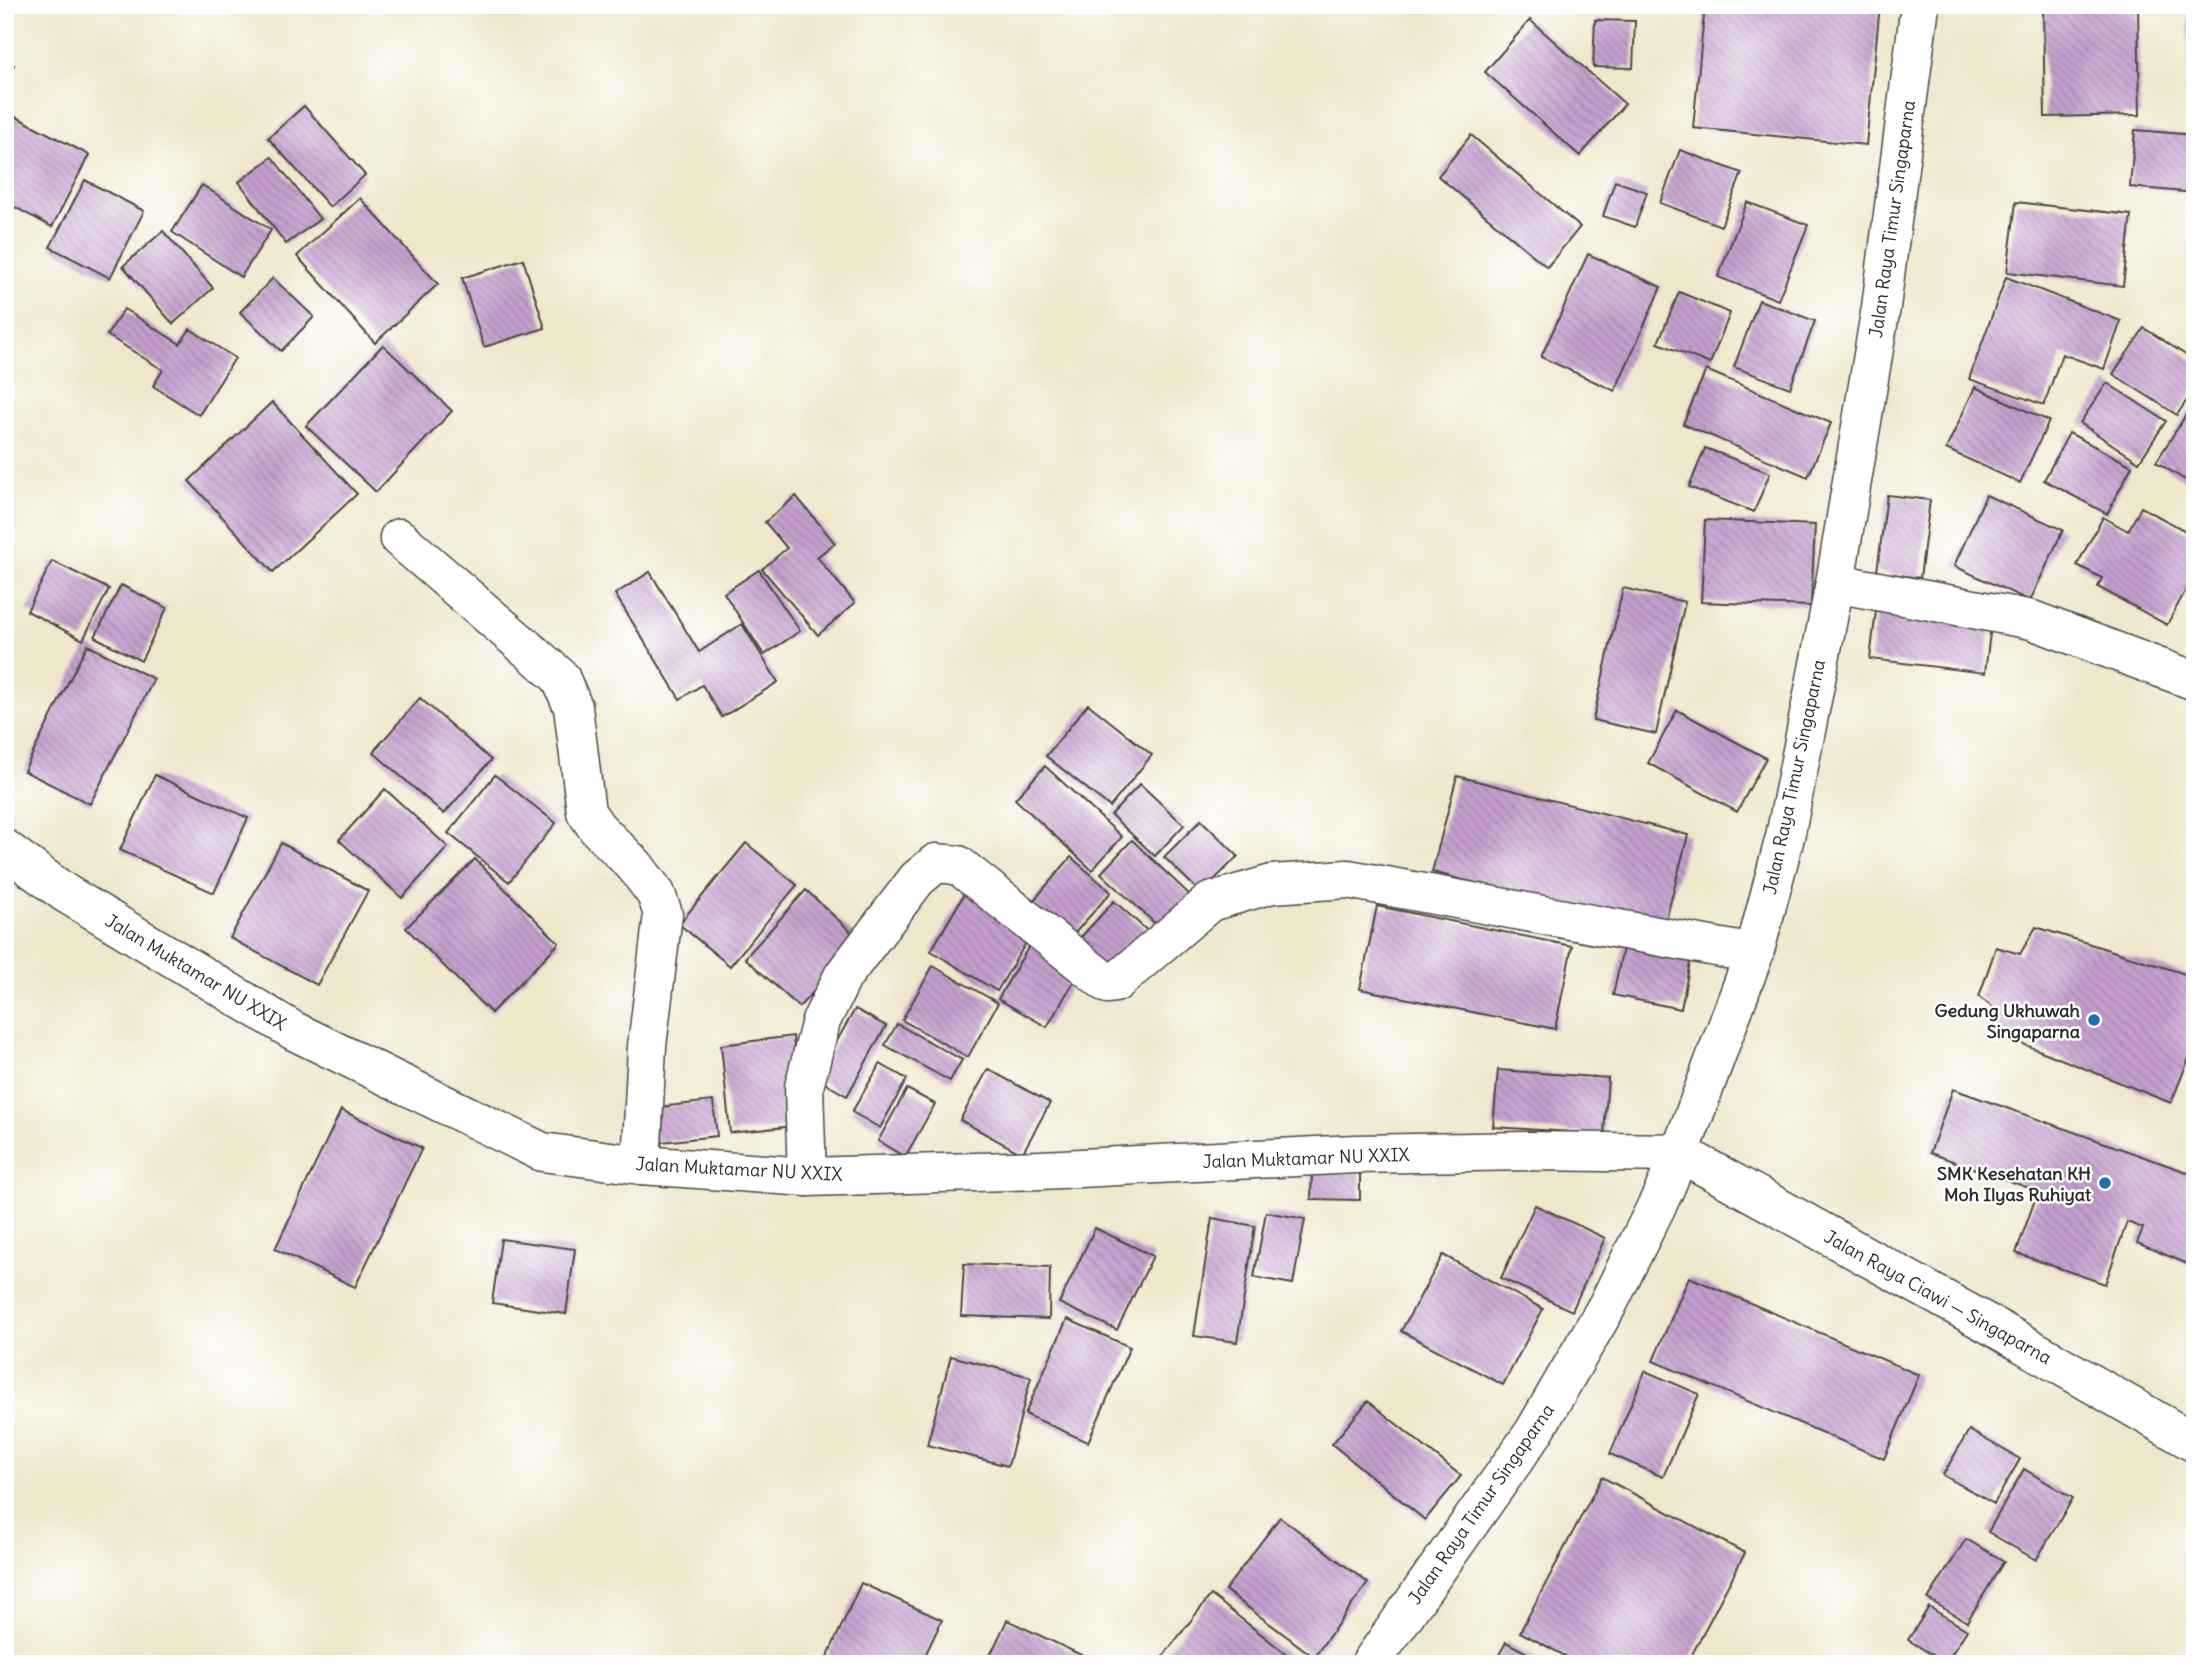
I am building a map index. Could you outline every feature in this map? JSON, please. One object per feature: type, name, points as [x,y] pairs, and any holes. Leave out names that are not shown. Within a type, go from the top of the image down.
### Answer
[{"type":"street","name":"Jalan Raya Timur Singaparna","points":[[1370,1664],[1534,1432],[1608,1306],[1680,1153],[1754,954],[1785,837],[1835,583],[1881,307],[1920,5]]},
{"type":"street","points":[[400,538],[561,677],[573,707],[586,812],[597,828],[635,866],[656,894],[663,914],[647,1046],[641,1165]]},
{"type":"street","points":[[1835,583],[2032,620],[2195,681]]},
{"type":"street","name":"Jalan Muktamar NU XXIX","points":[[5,849],[65,893],[294,1031],[542,1152],[641,1165],[807,1177],[1041,1170],[1355,1154],[1529,1151],[1680,1153]]},
{"type":"street","points":[[807,1177],[804,1087],[821,1021],[843,976],[917,879],[936,863],[958,865],[1108,984],[1115,983],[1210,902],[1272,884],[1348,879],[1754,954]]},
{"type":"street","name":"Jalan Raya Ciawi — Singaparna","points":[[1680,1153],[1994,1327],[2195,1443]]},
{"type":"building","points":[[1705,5],[1880,5],[1866,145],[1693,128]]},
{"type":"building","points":[[2188,5],[2195,5],[2195,108],[2189,108]]},
{"type":"building","points":[[2138,7],[2140,115],[2045,117],[2043,10]]},
{"type":"building","points":[[1530,20],[1625,104],[1580,156],[1485,72]]},
{"type":"building","points":[[1595,20],[1635,21],[1633,68],[1593,67]]},
{"type":"building","points":[[5,61],[14,65],[5,82]]},
{"type":"building","points":[[304,106],[365,175],[330,207],[268,138]]},
{"type":"building","points":[[5,111],[89,155],[52,227],[5,202]]},
{"type":"building","points":[[2135,130],[2195,135],[2195,193],[2130,187]]},
{"type":"building","points":[[1471,135],[1580,227],[1547,267],[1438,176]]},
{"type":"building","points":[[1680,150],[1742,173],[1721,226],[1660,203]]},
{"type":"building","points":[[272,157],[320,219],[286,244],[239,182]]},
{"type":"building","points":[[85,180],[144,211],[110,278],[50,247]]},
{"type":"building","points":[[1615,181],[1647,192],[1635,227],[1603,216]]},
{"type":"building","points":[[202,185],[271,230],[241,277],[172,232]]},
{"type":"building","points":[[360,198],[438,284],[375,343],[297,256]]},
{"type":"building","points":[[1747,202],[1808,225],[1778,300],[1718,277]]},
{"type":"building","points":[[2016,202],[2131,215],[2123,286],[2007,272]]},
{"type":"building","points":[[163,231],[213,288],[173,324],[123,266]]},
{"type":"building","points":[[1588,254],[1661,287],[1615,391],[1541,357]]},
{"type":"building","points":[[523,259],[545,328],[484,347],[462,278]]},
{"type":"building","points":[[2006,277],[2121,321],[2104,369],[2062,354],[2044,405],[1969,379]]},
{"type":"building","points":[[273,278],[314,317],[281,351],[240,312]]},
{"type":"building","points":[[1679,292],[1730,313],[1710,364],[1658,343]]},
{"type":"building","points":[[1759,300],[1815,321],[1790,388],[1734,367]]},
{"type":"building","points":[[124,309],[180,344],[190,329],[235,358],[199,415],[153,386],[163,370],[107,335]]},
{"type":"building","points":[[2144,328],[2195,361],[2195,388],[2177,415],[2113,374]]},
{"type":"building","points":[[383,345],[452,411],[376,492],[306,426]]},
{"type":"building","points":[[1706,370],[1831,423],[1808,477],[1683,424]]},
{"type":"building","points":[[2107,383],[2166,421],[2139,462],[2080,423]]},
{"type":"building","points":[[1975,387],[2049,421],[2020,483],[1946,449]]},
{"type":"building","points":[[2195,401],[2195,486],[2156,462]]},
{"type":"building","points":[[272,402],[357,494],[273,572],[189,481]]},
{"type":"building","points":[[2069,433],[2132,466],[2107,514],[2044,480]]},
{"type":"building","points":[[1705,448],[1770,473],[1754,512],[1689,487]]},
{"type":"building","points":[[1887,495],[1930,500],[1920,578],[1877,572]]},
{"type":"building","points":[[1986,495],[2063,530],[2030,601],[1954,566]]},
{"type":"building","points":[[796,496],[835,543],[817,557],[855,603],[818,635],[762,569],[787,548],[765,522]]},
{"type":"building","points":[[2141,507],[2195,536],[2195,573],[2167,625],[2098,587],[2102,578],[2077,565],[2103,517],[2128,531]]},
{"type":"building","points":[[1705,520],[1815,525],[1811,606],[1701,602]]},
{"type":"building","points":[[52,561],[109,589],[83,640],[27,611]]},
{"type":"building","points":[[759,570],[800,631],[764,655],[724,593]]},
{"type":"building","points":[[650,572],[699,652],[742,624],[778,682],[722,717],[702,685],[680,699],[615,594]]},
{"type":"building","points":[[121,585],[167,608],[141,661],[95,637]]},
{"type":"building","points":[[1623,588],[1685,602],[1656,734],[1593,720]]},
{"type":"building","points":[[1877,603],[1992,617],[1985,673],[1870,659]]},
{"type":"building","points":[[87,645],[154,679],[90,804],[24,771]]},
{"type":"building","points":[[420,698],[491,760],[444,814],[373,752]]},
{"type":"building","points":[[1088,704],[1152,755],[1110,807],[1046,756]]},
{"type":"building","points":[[1677,710],[1766,758],[1737,812],[1648,763]]},
{"type":"building","points":[[1045,766],[1122,837],[1092,870],[1015,799]]},
{"type":"building","points":[[155,775],[248,818],[214,893],[120,850]]},
{"type":"building","points":[[495,775],[556,823],[509,882],[448,833]]},
{"type":"building","points":[[1457,776],[1688,835],[1663,931],[1432,872]]},
{"type":"building","points":[[1140,784],[1184,825],[1155,856],[1111,815]]},
{"type":"building","points":[[385,789],[448,847],[402,898],[339,840]]},
{"type":"building","points":[[1201,820],[1238,856],[1201,893],[1164,857]]},
{"type":"building","points":[[1132,840],[1192,897],[1162,930],[1101,873]]},
{"type":"building","points":[[281,843],[368,891],[317,985],[230,938]]},
{"type":"building","points":[[746,843],[797,885],[730,966],[679,924]]},
{"type":"building","points":[[1071,857],[1111,892],[1067,942],[1028,907]]},
{"type":"building","points":[[475,859],[559,943],[491,1013],[406,928]]},
{"type":"building","points":[[806,890],[861,941],[799,1007],[745,958]]},
{"type":"building","points":[[966,891],[1033,931],[997,991],[931,951]]},
{"type":"building","points":[[1114,901],[1151,934],[1107,983],[1070,949]]},
{"type":"building","points":[[1377,906],[1572,946],[1555,1029],[1360,989]]},
{"type":"building","name":"Gedung Ukhuwah Singaparna","points":[[2036,927],[2195,977],[2195,1043],[2171,1103],[1993,1032],[1994,1008],[1979,997],[1996,947],[2020,954]]},
{"type":"building","points":[[1626,933],[1693,947],[1681,1009],[1613,995]]},
{"type":"building","points":[[1032,941],[1081,969],[1047,1027],[998,999]]},
{"type":"building","points":[[933,966],[998,1003],[968,1057],[902,1020]]},
{"type":"building","points":[[855,1009],[886,1026],[847,1096],[816,1078]]},
{"type":"building","points":[[897,1024],[962,1060],[950,1081],[885,1045]]},
{"type":"building","points":[[793,1036],[803,1125],[730,1133],[721,1045]]},
{"type":"building","points":[[880,1064],[907,1079],[880,1128],[852,1112]]},
{"type":"building","points":[[988,1069],[1050,1103],[1022,1154],[960,1120]]},
{"type":"building","points":[[1498,1070],[1608,1078],[1604,1134],[1493,1127]]},
{"type":"building","points":[[907,1089],[935,1104],[905,1157],[878,1141]]},
{"type":"building","name":"SMK Kesehatan KH Moh Ilyas Ruhiyat","points":[[1953,1089],[2195,1175],[2195,1267],[2137,1243],[2143,1228],[2127,1222],[2105,1284],[2016,1253],[2038,1191],[1930,1153]]},
{"type":"building","points":[[713,1101],[717,1136],[653,1143],[650,1108]]},
{"type":"building","points":[[341,1110],[422,1148],[355,1287],[275,1249]]},
{"type":"building","points":[[1312,1172],[1360,1172],[1360,1200],[1311,1199]]},
{"type":"building","points":[[1535,1205],[1605,1238],[1572,1311],[1501,1278]]},
{"type":"building","points":[[1266,1212],[1305,1219],[1293,1284],[1254,1277]]},
{"type":"building","points":[[1212,1218],[1255,1226],[1237,1342],[1194,1336]]},
{"type":"building","points":[[1095,1228],[1153,1256],[1117,1330],[1059,1303]]},
{"type":"building","points":[[501,1239],[575,1249],[566,1314],[492,1303]]},
{"type":"building","points":[[1443,1255],[1543,1309],[1503,1385],[1401,1331]]},
{"type":"building","points":[[964,1264],[1050,1267],[1049,1319],[961,1316]]},
{"type":"building","points":[[1689,1277],[1919,1375],[1884,1459],[1653,1361]]},
{"type":"building","points":[[1067,1319],[1130,1347],[1088,1442],[1025,1414]]},
{"type":"building","points":[[951,1356],[1031,1377],[1008,1466],[927,1445]]},
{"type":"building","points":[[1645,1371],[1699,1394],[1663,1477],[1610,1454]]},
{"type":"building","points":[[1368,1401],[1461,1476],[1425,1520],[1332,1444]]},
{"type":"building","points":[[1969,1430],[2020,1459],[1994,1504],[1943,1475]]},
{"type":"building","points":[[2024,1469],[2073,1498],[2036,1560],[1988,1532]]},
{"type":"building","points":[[1602,1477],[1745,1553],[1687,1664],[1580,1664],[1520,1632]]},
{"type":"building","points":[[1280,1517],[1368,1583],[1314,1657],[1225,1590]]},
{"type":"building","points":[[1966,1539],[2004,1561],[1967,1622],[1928,1599]]},
{"type":"building","points":[[861,1583],[942,1620],[921,1664],[824,1664]]},
{"type":"building","points":[[1211,1595],[1299,1664],[1157,1664]]},
{"type":"building","points":[[1929,1607],[1967,1630],[1946,1663],[1908,1640]]},
{"type":"building","points":[[1007,1620],[1100,1664],[986,1664]]},
{"type":"building","points":[[1506,1642],[1548,1664],[1494,1664]]},
{"type":"place","name":"Gedung Ukhuwah Singaparna","points":[[2094,1020]]},
{"type":"place","name":"SMK Kesehatan KH Moh Ilyas Ruhiyat","points":[[2105,1183]]}]
